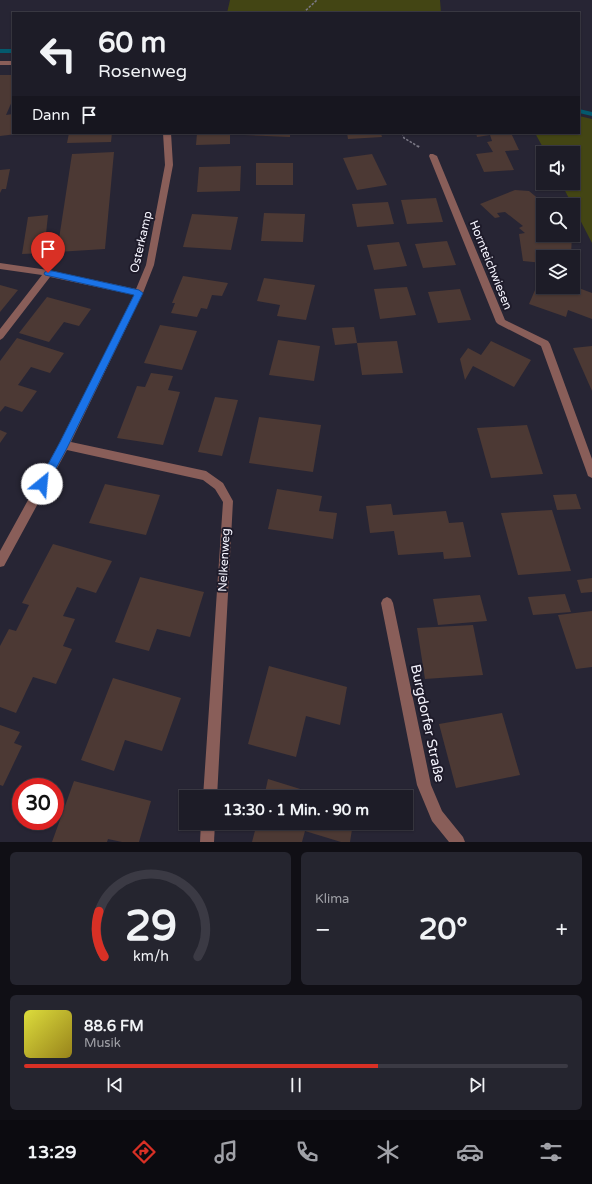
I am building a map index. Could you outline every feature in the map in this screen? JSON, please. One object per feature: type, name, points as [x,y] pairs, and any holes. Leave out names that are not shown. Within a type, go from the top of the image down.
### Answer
[{"type":"street","points":[[0,63],[12,63]]},
{"type":"street","name":"Osterkamp","points":[[0,562],[64,445],[139,293],[150,265],[170,165],[167,134]]},
{"type":"street","name":"Hornteichwiesen","points":[[433,156],[501,322],[545,344],[592,473]]},
{"type":"street","points":[[0,266],[48,273],[139,293]]},
{"type":"street","points":[[0,336],[48,273]]},
{"type":"street","name":"Nelkenweg","points":[[64,445],[206,476],[219,486],[228,501],[210,790]]},
{"type":"street","name":"Burgdorfer Straße","points":[[387,603],[424,785],[436,816],[458,842]]},
{"type":"street","points":[[207,842],[208,830]]},
{"type":"path","points":[[304,12],[317,0]]},
{"type":"path","points":[[402,134],[404,138],[433,156]]},
{"type":"shaded area","points":[[230,0],[440,0],[441,12],[227,12]]},
{"type":"shaded area","points":[[580,116],[592,119],[592,243],[580,220],[580,198],[569,198],[565,190],[580,190],[580,146],[542,146],[536,134],[580,134]]},
{"type":"building","points":[[0,75],[12,75],[12,101],[6,115],[12,114],[12,134],[17,134],[0,136]]},
{"type":"building","points":[[69,134],[112,134],[111,142],[67,143]]},
{"type":"building","points":[[197,134],[230,134],[230,144],[196,145]]},
{"type":"building","points":[[290,134],[290,137],[244,135]]},
{"type":"building","points":[[347,134],[381,134],[382,137],[348,139]]},
{"type":"building","points":[[476,134],[511,134],[519,150],[505,151],[514,170],[484,172],[476,154],[493,152],[487,142],[492,141],[490,135],[477,137]]},
{"type":"building","points":[[114,152],[105,249],[57,252],[72,154]]},
{"type":"building","points":[[372,154],[387,185],[357,190],[343,158]]},
{"type":"building","points":[[256,163],[293,163],[293,185],[256,185]]},
{"type":"building","points":[[241,166],[240,191],[197,192],[199,167]]},
{"type":"building","points":[[10,169],[6,189],[2,189],[0,193],[0,170]]},
{"type":"building","points":[[515,190],[529,191],[538,198],[536,198],[536,242],[572,242],[571,250],[536,250],[536,262],[523,261],[519,234],[525,233],[519,228],[523,226],[505,212],[497,213],[500,217],[495,218],[480,204]]},
{"type":"building","points":[[436,198],[443,222],[407,224],[401,200]]},
{"type":"building","points":[[388,202],[394,224],[357,227],[352,204]]},
{"type":"building","points":[[264,213],[305,214],[303,242],[261,241]]},
{"type":"building","points":[[192,214],[238,217],[231,250],[183,247]]},
{"type":"building","points":[[48,215],[44,253],[22,254],[28,217]]},
{"type":"building","points":[[447,241],[456,265],[423,268],[415,244]]},
{"type":"building","points":[[399,242],[407,266],[374,270],[367,245]]},
{"type":"building","points":[[183,276],[228,283],[222,296],[212,295],[207,309],[201,308],[197,317],[171,313],[175,303],[172,303]]},
{"type":"building","points":[[264,278],[315,285],[306,320],[277,316],[280,305],[257,301]]},
{"type":"building","points":[[0,285],[18,290],[0,312]]},
{"type":"building","points":[[407,287],[416,315],[380,319],[374,289]]},
{"type":"building","points":[[536,288],[536,294],[580,294],[580,288],[592,293],[592,319],[568,310],[566,317],[529,304]]},
{"type":"building","points":[[460,289],[471,320],[438,323],[428,292]]},
{"type":"building","points":[[47,297],[91,309],[79,326],[64,322],[49,342],[19,333]]},
{"type":"building","points":[[160,325],[197,331],[182,370],[144,363]]},
{"type":"building","points":[[354,327],[357,343],[335,345],[332,328]]},
{"type":"building","points":[[17,338],[64,353],[50,373],[31,367],[18,385],[37,391],[22,412],[5,406],[0,412],[0,361]]},
{"type":"building","points":[[278,340],[320,346],[314,381],[269,375]]},
{"type":"building","points":[[397,341],[403,373],[362,375],[357,343]]},
{"type":"building","points":[[491,341],[531,360],[514,387],[473,366],[465,380],[460,359],[468,348],[481,355]]},
{"type":"building","points":[[592,346],[592,391],[573,348]]},
{"type":"building","points":[[151,373],[173,376],[168,390],[180,392],[163,445],[117,438],[137,386],[145,387]]},
{"type":"building","points":[[215,397],[238,400],[222,456],[198,452]]},
{"type":"building","points":[[259,417],[321,425],[313,472],[249,463]]},
{"type":"building","points":[[527,425],[543,474],[491,478],[477,428]]},
{"type":"building","points":[[0,430],[7,433],[0,443]]},
{"type":"building","points":[[105,484],[160,495],[146,535],[89,523]]},
{"type":"building","points":[[277,489],[322,496],[319,511],[337,513],[333,539],[268,529]]},
{"type":"building","points":[[576,494],[581,509],[557,510],[553,495]]},
{"type":"building","points":[[391,504],[393,515],[446,511],[449,523],[463,522],[471,557],[444,559],[443,552],[398,555],[394,531],[370,533],[366,506]]},
{"type":"building","points":[[552,510],[571,571],[518,575],[501,513]]},
{"type":"building","points":[[53,544],[112,561],[96,593],[77,587],[63,616],[75,619],[63,646],[72,649],[56,684],[33,677],[16,713],[0,707],[0,646],[9,629],[16,631],[29,605],[22,603]]},
{"type":"building","points":[[140,577],[204,592],[190,637],[157,629],[149,651],[115,642]]},
{"type":"building","points":[[592,578],[592,592],[581,593],[577,580]]},
{"type":"building","points":[[565,594],[571,612],[533,615],[528,597]]},
{"type":"building","points":[[480,595],[487,621],[438,625],[433,599]]},
{"type":"building","points":[[592,611],[592,667],[576,669],[558,615]]},
{"type":"building","points":[[473,625],[483,675],[425,679],[417,628]]},
{"type":"building","points":[[269,666],[347,687],[340,725],[306,716],[296,757],[248,744]]},
{"type":"building","points":[[113,678],[181,698],[162,751],[125,740],[114,771],[81,760]]},
{"type":"building","points":[[502,713],[520,775],[456,788],[439,724]]},
{"type":"building","points":[[0,725],[20,732],[14,743],[22,746],[3,786],[0,785]]},
{"type":"building","points":[[268,779],[303,790],[266,790]]},
{"type":"building","points":[[74,781],[151,801],[139,842],[122,842],[108,839],[107,842],[52,842],[56,830],[64,830],[64,809]]},
{"type":"building","points":[[255,830],[352,830],[350,842],[341,842],[305,831],[302,842],[252,842]]},
{"type":"waterway","points":[[0,51],[12,51]]},
{"type":"waterway","points":[[580,111],[592,114]]},
{"type":"route","points":[[42,484],[64,445],[139,293],[48,273]]}]
